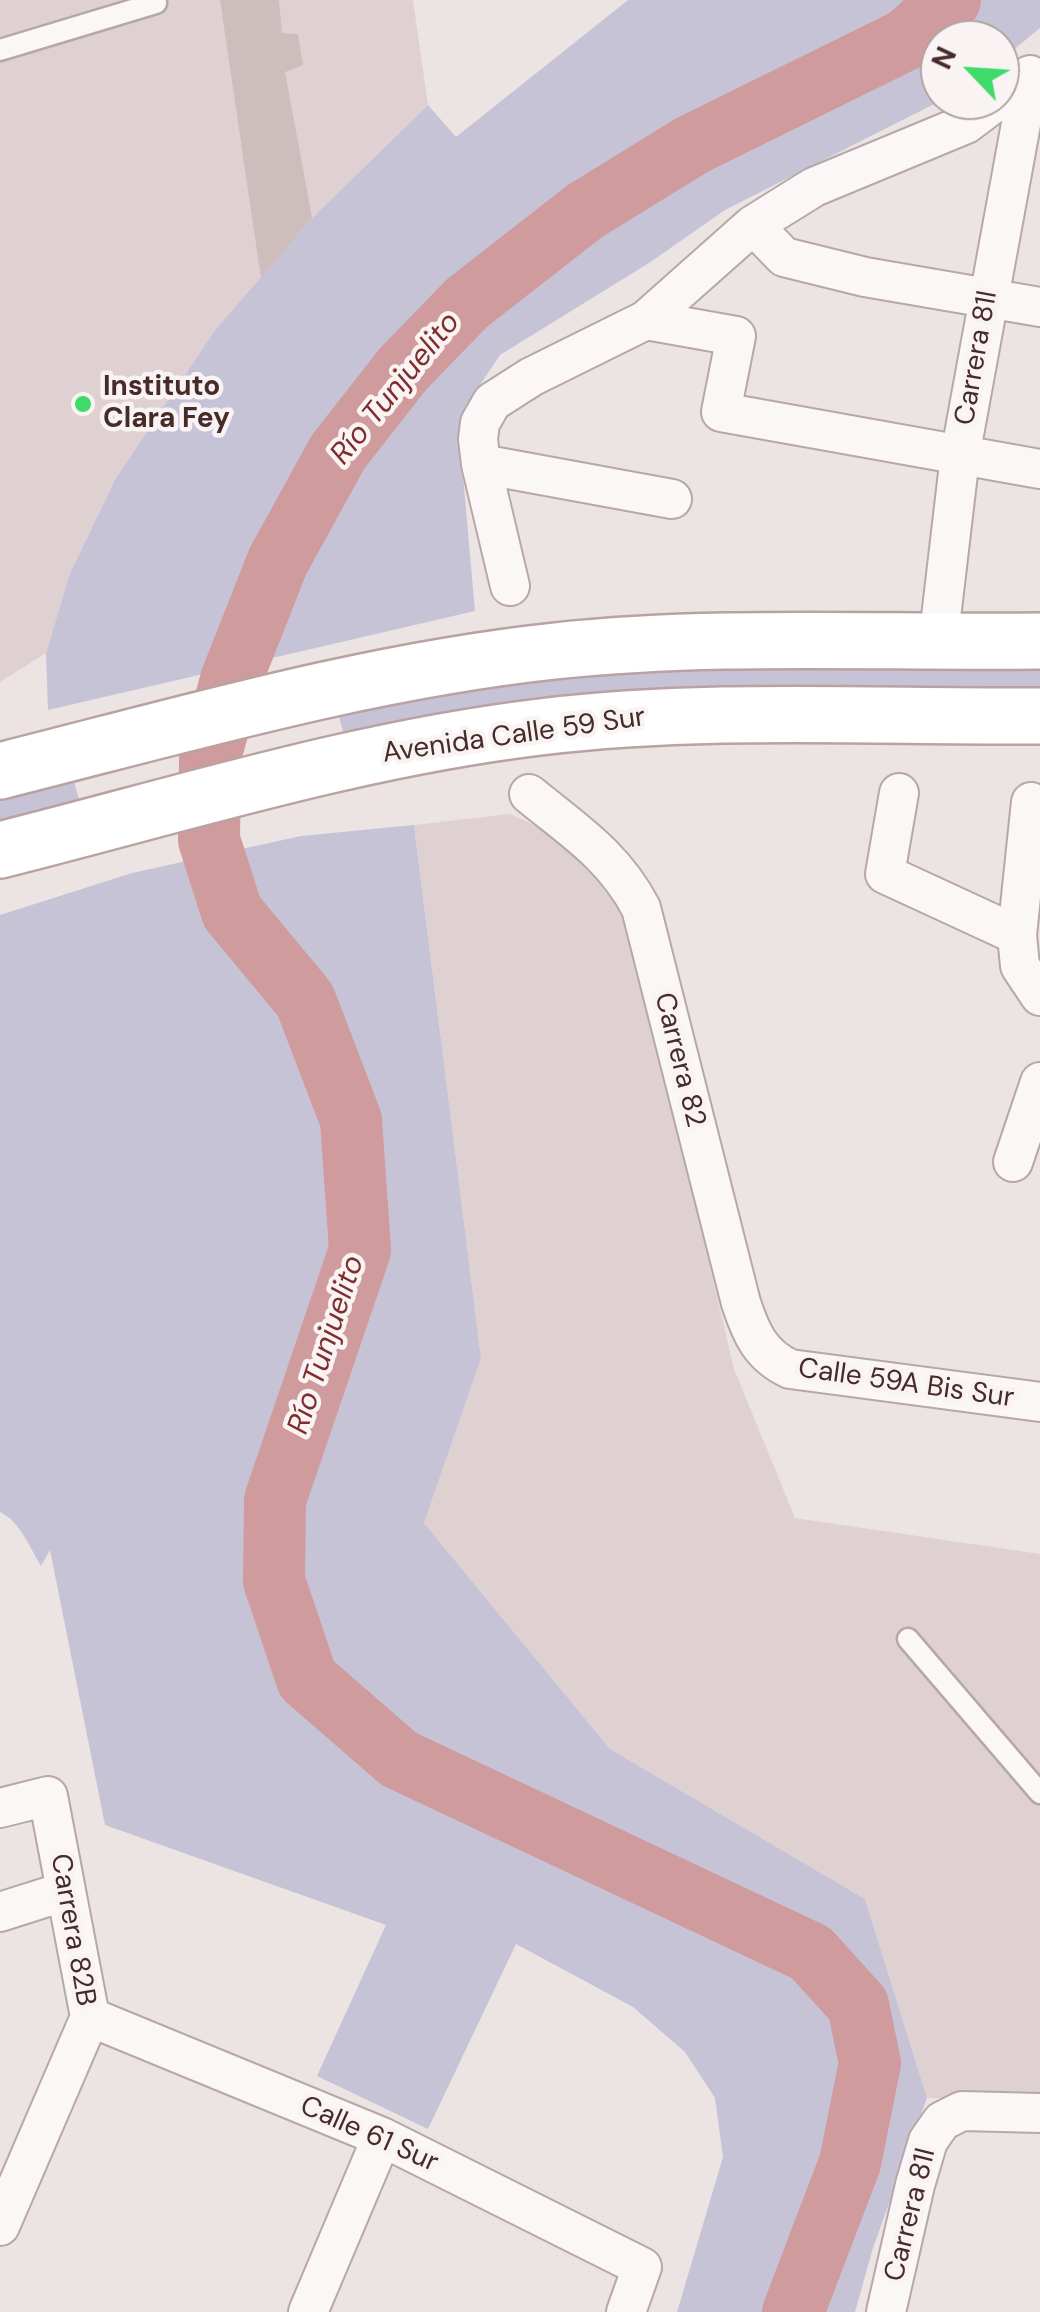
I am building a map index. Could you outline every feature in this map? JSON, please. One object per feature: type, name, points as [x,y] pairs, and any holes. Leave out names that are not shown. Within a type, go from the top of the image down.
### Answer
[{"type":"main road","points":[[0,771],[333,688],[480,660],[635,644],[938,642],[1040,636]]},
{"type":"main road","name":"Avenida Calle 59 Sur","points":[[0,850],[350,760],[471,736],[679,716],[1040,716]]},
{"type":"street","name":"Carrera 81I","points":[[938,642],[960,456],[986,300],[1035,69]]},
{"type":"street","points":[[510,586],[481,464],[480,422],[492,402],[530,377],[646,320],[753,225],[814,186],[971,120]]},
{"type":"street","points":[[753,225],[784,257],[865,277],[1040,307]]},
{"type":"street","points":[[646,320],[736,336],[721,412],[1040,469]]},
{"type":"street","points":[[481,464],[672,499]]},
{"type":"street","points":[[899,793],[886,874],[1017,935]]},
{"type":"street","name":"Carrera 82","points":[[529,794],[604,854],[626,878],[641,908],[740,1303],[754,1341],[774,1361]]},
{"type":"street","points":[[1031,802],[1017,935],[1020,966],[1040,996]]},
{"type":"street","points":[[1013,1162],[1040,1082]]},
{"type":"street","name":"Calle 59A Bis Sur","points":[[774,1361],[819,1375],[1040,1402]]},
{"type":"street","name":"Carrera 82B","points":[[0,1808],[48,1796],[90,2017],[0,2226]]},
{"type":"street","points":[[0,1912],[66,1892]]},
{"type":"street","name":"Calle 61 Sur","points":[[90,2017],[382,2138],[642,2267],[626,2312]]},
{"type":"street","name":"Carrera 81I","points":[[886,2312],[928,2141],[942,2122],[962,2111],[1040,2113]]},
{"type":"street","points":[[308,2312],[382,2138]]},
{"type":"lane","points":[[0,50],[156,3]]},
{"type":"lane","points":[[908,1639],[1040,1794]]},
{"type":"shaded area","name":"Instituto Clara Fey","points":[[0,0],[413,0],[428,105],[312,218],[215,330],[116,478],[70,573],[46,653],[0,682]]},
{"type":"shaded area","points":[[628,0],[1040,0],[1040,28],[1020,44],[1020,20],[920,20],[920,111],[725,210],[649,263],[500,355],[466,406],[461,453],[475,611],[48,710],[46,653],[70,573],[116,478],[215,330],[312,218],[428,105],[456,137]]},
{"type":"shaded area","points":[[712,665],[1040,665],[1040,697],[345,739],[337,709],[460,686]]},
{"type":"shaded area","points":[[73,778],[80,803],[0,823],[0,796]]},
{"type":"shaded area","points":[[510,814],[595,853],[630,923],[734,1369],[795,1518],[1040,1554],[1040,2098],[927,2098],[865,1899],[610,1749],[424,1523],[481,1357],[414,825]]},
{"type":"shaded area","points":[[414,825],[481,1358],[424,1523],[610,1749],[865,1899],[927,2098],[873,2248],[855,2312],[677,2312],[723,2157],[715,2098],[685,2052],[633,2007],[516,1944],[428,2129],[317,2076],[386,1925],[105,1825],[50,1550],[41,1566],[19,1528],[0,1512],[0,915],[132,873],[301,836]]},
{"type":"building","points":[[220,0],[279,0],[282,33],[298,34],[303,65],[285,72],[312,218],[261,278]]},
{"type":"waterway","name":"Río Tunjuelito","points":[[793,2312],[850,2163],[870,2063],[858,2005],[811,1953],[399,1759],[307,1679],[274,1581],[275,1500],[360,1250],[351,1120],[305,1000],[232,912],[209,840],[210,758],[231,680],[278,561],[338,452],[403,369],[467,303],[585,211],[692,145],[907,39],[950,0]]},
{"type":"place","name":"Instituto Clara Fey","points":[[83,404]]}]
